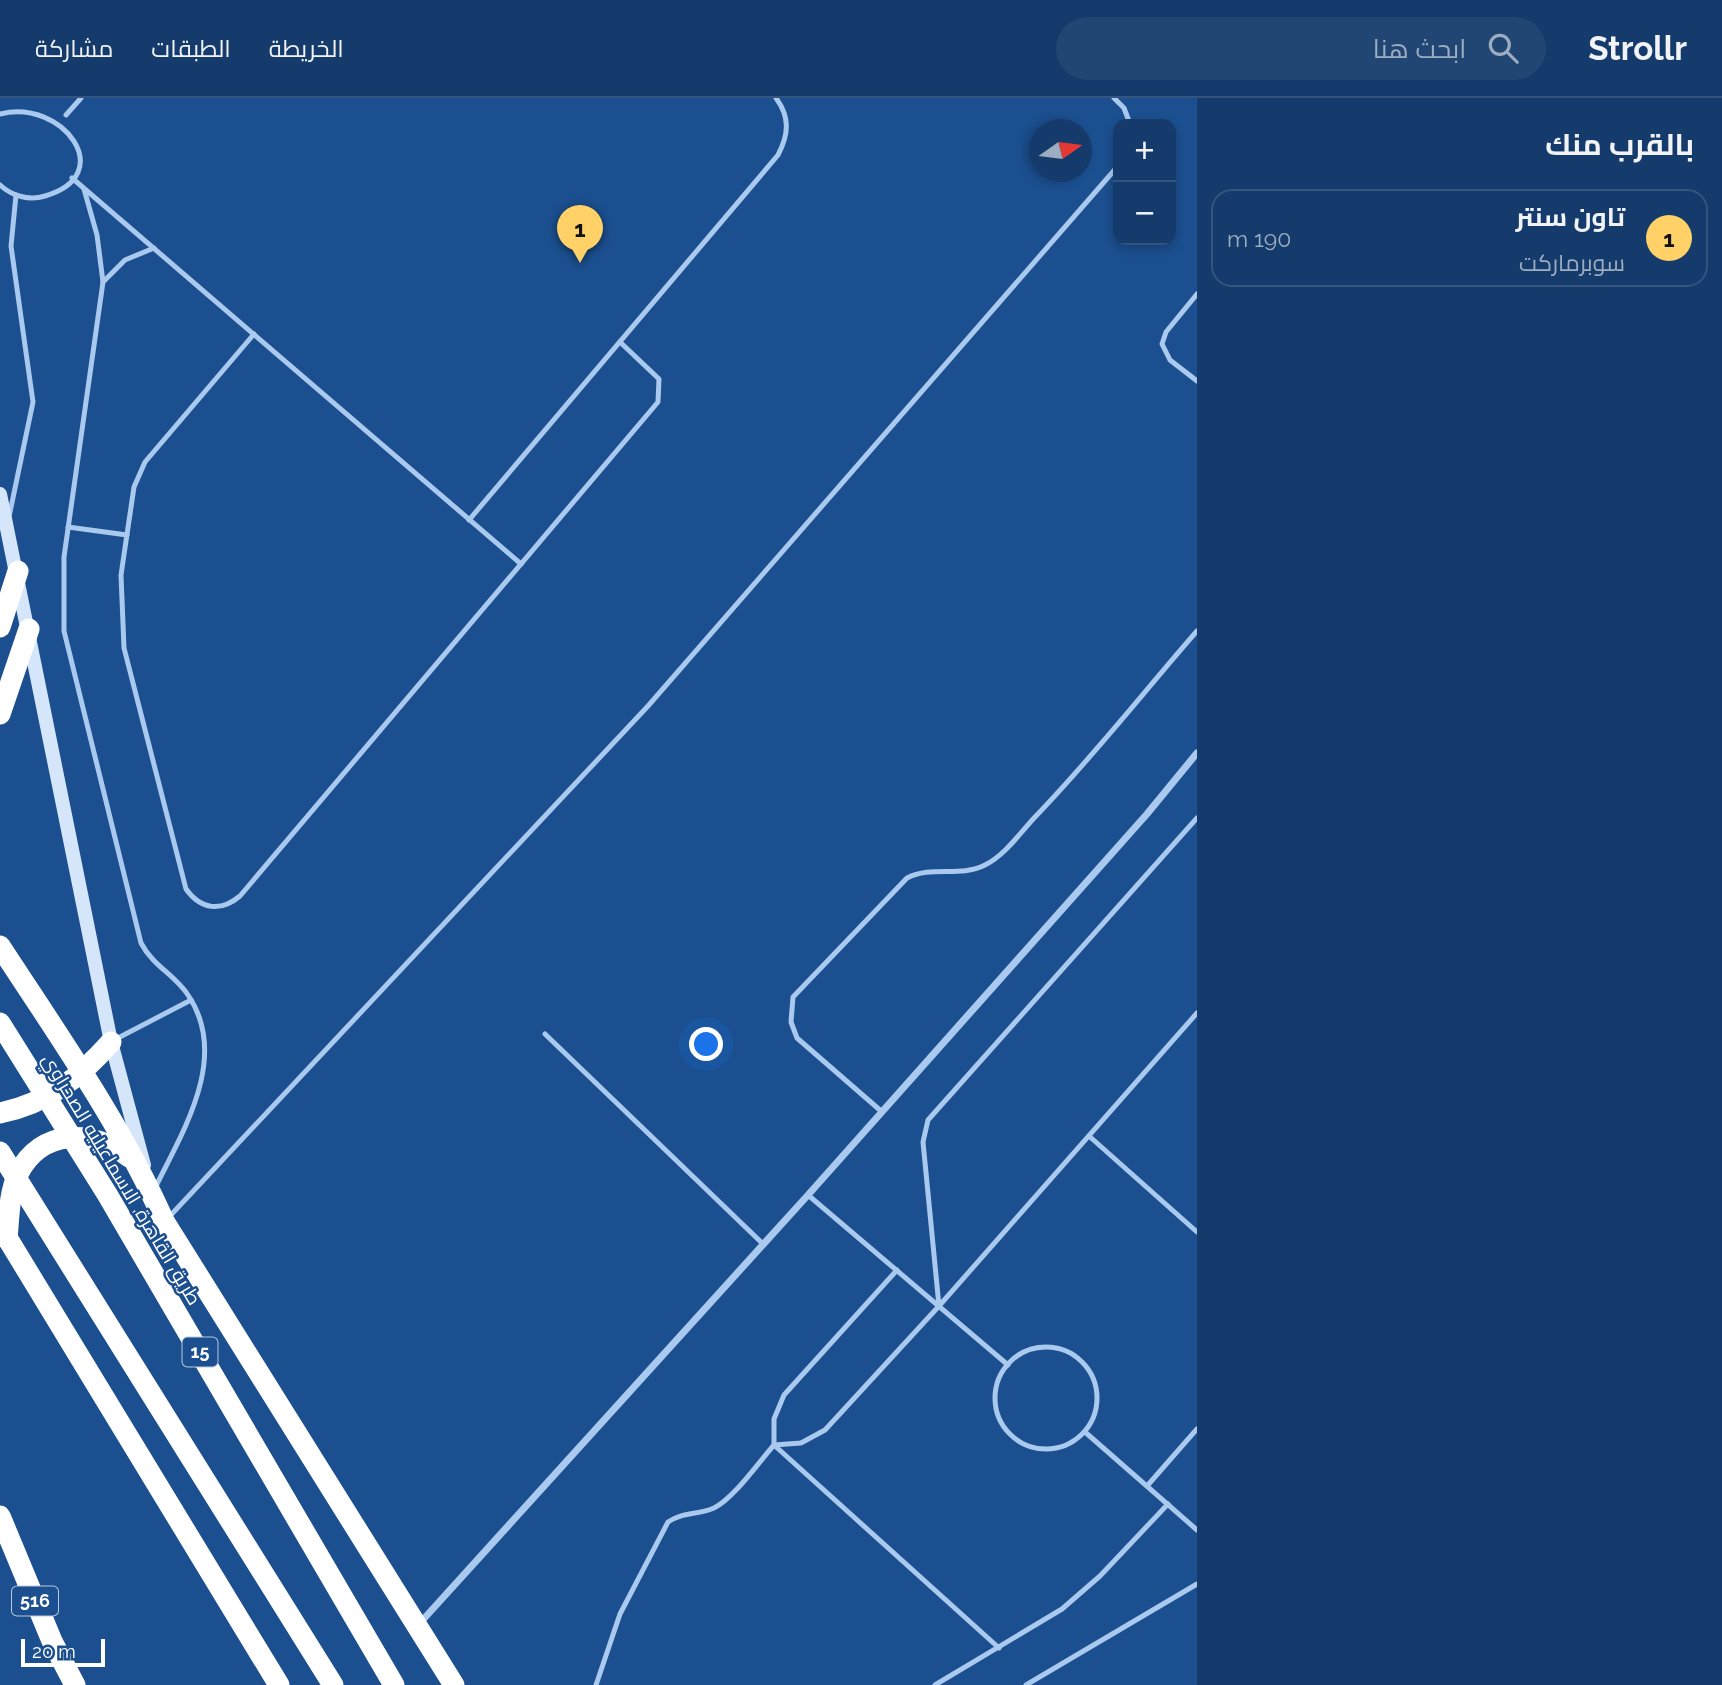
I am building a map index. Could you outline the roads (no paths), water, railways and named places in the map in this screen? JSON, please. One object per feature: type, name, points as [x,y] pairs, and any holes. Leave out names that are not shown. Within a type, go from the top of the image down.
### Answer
[{"type":"highway","points":[[0,627],[18,571]]},
{"type":"highway","points":[[0,714],[29,629]]},
{"type":"highway","points":[[0,946],[83,1074],[152,1194],[164,1221],[454,1685]]},
{"type":"highway","name":"طريق القاهرة, الاسماعيليه الصحراوي","points":[[0,1023],[107,1194],[394,1685]]},
{"type":"highway","points":[[0,1113],[39,1101],[83,1074],[111,1042]]},
{"type":"highway","points":[[133,1160],[112,1143],[85,1136],[58,1139],[35,1152],[18,1174],[4,1232],[279,1685]]},
{"type":"highway","points":[[0,1152],[333,1685]]},
{"type":"highway","name":"516","points":[[0,1516],[52,1641],[75,1685]]},
{"type":"main road","points":[[0,494],[18,571],[111,1042],[152,1194]]},
{"type":"street","points":[[417,1626],[808,1195],[1147,814],[1197,753]]},
{"type":"lane","points":[[66,115],[80,98]]},
{"type":"lane","points":[[469,520],[778,155],[787,133],[787,121],[776,98]]},
{"type":"lane","points":[[1114,98],[1124,108],[1128,119]]},
{"type":"lane","points":[[0,114],[19,103]]},
{"type":"lane","points":[[56,107],[73,124]]},
{"type":"lane","points":[[0,185],[16,195],[41,198],[53,194],[72,178],[80,157],[78,134]]},
{"type":"lane","points":[[164,1221],[648,706],[1113,172]]},
{"type":"lane","points":[[72,178],[521,564]]},
{"type":"lane","points":[[84,188],[97,235],[103,282],[68,527],[63,578],[64,631],[137,931],[147,954],[191,1000],[204,1040],[204,1067],[192,1114],[152,1194]]},
{"type":"lane","points":[[8,523],[33,402],[11,246],[16,195]]},
{"type":"lane","points":[[103,282],[125,260],[154,248]]},
{"type":"lane","points":[[1197,294],[1166,332],[1162,344],[1170,360],[1197,382]]},
{"type":"lane","points":[[254,334],[145,463],[134,488],[121,600],[127,671],[186,889],[192,898],[212,908],[232,902],[240,895],[658,402],[659,379],[620,341]]},
{"type":"lane","points":[[68,527],[127,535]]},
{"type":"lane","points":[[881,1111],[797,1038],[791,1022],[793,998],[907,878],[927,871],[951,873],[973,870],[997,857],[1048,804],[1197,631]]},
{"type":"lane","points":[[939,1306],[923,1142],[928,1120],[942,1101],[1197,818]]},
{"type":"lane","points":[[111,1042],[191,1000]]},
{"type":"lane","points":[[774,1445],[801,1443],[825,1430],[939,1306],[1197,1013]]},
{"type":"lane","points":[[545,1034],[763,1244]]},
{"type":"lane","points":[[1089,1136],[1197,1232]]},
{"type":"lane","points":[[808,1195],[1008,1365]]},
{"type":"lane","points":[[596,1685],[620,1614],[663,1528],[676,1516],[705,1511],[722,1503],[774,1445],[774,1419],[784,1395],[897,1270]]},
{"type":"lane","points":[[1039,1348],[1061,1349],[1074,1355],[1089,1371],[1097,1391],[1097,1406],[1085,1432],[1074,1441],[1046,1450],[1019,1441],[1000,1419],[996,1406],[996,1391],[1008,1365],[1019,1355],[1039,1348]]},
{"type":"lane","points":[[1147,1486],[1197,1429]]},
{"type":"lane","points":[[1085,1432],[1197,1530]]},
{"type":"lane","points":[[774,1445],[999,1648]]},
{"type":"lane","points":[[935,1685],[999,1648],[1082,1594],[1168,1504]]},
{"type":"lane","points":[[1026,1685],[1197,1584]]},
{"type":"place","name":"تاون سنتر","points":[[580,263]]}]
